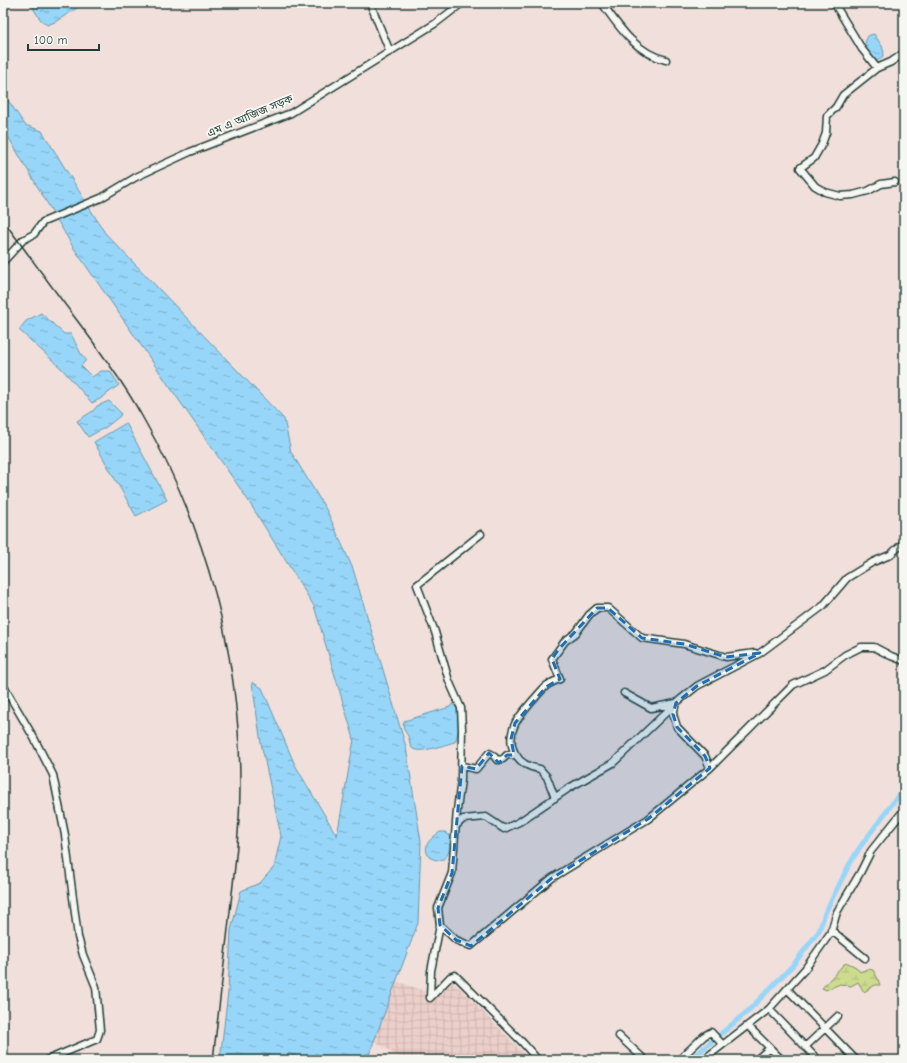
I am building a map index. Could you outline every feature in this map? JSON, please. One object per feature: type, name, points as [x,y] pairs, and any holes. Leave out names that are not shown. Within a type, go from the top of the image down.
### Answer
[{"type":"street","points":[[370,3],[390,52]]},
{"type":"street","name":"এম এ আজিজ সড়ক","points":[[3,262],[23,240],[34,234],[43,222],[101,198],[136,177],[190,152],[291,113],[436,23],[462,3]]},
{"type":"street","points":[[602,3],[634,44],[655,57],[666,60]]},
{"type":"street","points":[[834,3],[862,49],[877,68]]},
{"type":"street","points":[[895,182],[881,184],[868,191],[853,195],[840,196],[825,192],[815,186],[800,168],[814,158],[826,133],[827,116],[836,107],[843,95],[877,68],[891,62],[904,53]]},
{"type":"street","points":[[481,534],[417,585],[435,632],[449,681],[461,708],[462,766],[452,873],[438,908],[440,925],[430,971],[430,998],[450,977],[455,975],[538,1060]]},
{"type":"street","points":[[456,826],[463,819],[486,817],[504,829],[519,822],[569,788],[613,763],[676,703],[697,686],[760,653],[823,606],[847,578],[873,562],[890,555],[904,544]]},
{"type":"street","points":[[514,755],[511,739],[515,724],[546,687],[560,679],[552,659],[565,641],[576,633],[589,615],[597,608],[608,608],[642,638],[684,644],[726,657],[760,653]]},
{"type":"street","points":[[440,925],[456,940],[471,946],[552,878],[648,819],[710,768],[793,685],[825,670],[845,655],[861,646],[874,647],[904,662]]},
{"type":"street","points":[[3,685],[34,738],[53,775],[65,835],[78,937],[96,987],[100,1030],[97,1039],[47,1060]]},
{"type":"street","points":[[624,693],[651,708],[676,703]]},
{"type":"street","points":[[676,703],[673,714],[677,727],[705,756],[710,768]]},
{"type":"street","points":[[462,766],[476,769],[489,753],[493,754],[497,760],[503,759],[507,755],[514,755],[530,768],[540,769],[547,776],[555,798]]},
{"type":"street","points":[[703,1060],[722,1043],[748,1026],[769,1009],[805,969],[831,930],[837,912],[871,851],[904,810]]},
{"type":"street","points":[[831,930],[864,958]]},
{"type":"street","points":[[787,989],[856,1060]]},
{"type":"street","points":[[769,1009],[818,1060]]},
{"type":"street","points":[[805,1047],[826,1029],[838,1016]]},
{"type":"street","points":[[748,1026],[780,1058]]},
{"type":"street","points":[[679,1060],[704,1036],[711,1032],[722,1043]]},
{"type":"street","points":[[619,1036],[645,1060]]},
{"type":"street","points":[[756,1060],[770,1048]]},
{"type":"highlighted area","points":[[597,608],[608,608],[642,638],[684,644],[726,657],[760,653],[697,686],[676,703],[673,714],[677,727],[705,756],[710,768],[648,819],[552,878],[471,946],[456,940],[440,925],[438,908],[452,873],[462,766],[476,769],[489,753],[499,763],[507,755],[514,755],[511,739],[515,723],[546,687],[560,679],[552,659],[558,650]]},
{"type":"shaded area","points":[[449,979],[464,992],[528,1058],[525,1060],[404,1060],[374,1041],[396,981],[431,993]]},
{"type":"green space","points":[[848,963],[856,967],[860,972],[867,969],[873,970],[880,985],[875,985],[864,992],[858,982],[851,986],[840,984],[826,990],[822,988],[844,964]]},
{"type":"water","points":[[35,3],[85,3],[55,22],[47,25],[40,19],[33,8]]},
{"type":"water","points":[[874,34],[882,46],[884,53],[883,56],[877,61],[875,61],[864,47],[867,37]]},
{"type":"water","points":[[3,93],[25,125],[42,131],[105,233],[284,419],[291,452],[327,511],[353,569],[406,747],[421,842],[418,923],[367,1060],[220,1060],[228,992],[231,930],[241,891],[260,883],[274,867],[281,836],[261,743],[252,682],[262,688],[295,765],[337,836],[354,739],[314,606],[246,497],[73,247],[3,128]]},
{"type":"water","points":[[41,313],[64,334],[71,334],[81,354],[86,360],[81,366],[92,377],[101,371],[110,371],[119,385],[92,403],[62,369],[19,330],[26,321]]},
{"type":"water","points":[[109,401],[121,413],[120,416],[106,427],[88,437],[77,421],[93,411],[97,406]]},
{"type":"water","points":[[126,423],[167,500],[136,516],[94,442]]},
{"type":"water","points":[[452,704],[456,707],[459,716],[459,729],[455,742],[426,750],[415,750],[412,748],[404,728],[404,721],[450,707]]},
{"type":"water","points":[[440,832],[445,832],[450,836],[450,847],[447,856],[444,859],[435,860],[429,857],[426,849],[430,840]]},
{"type":"waterway","points":[[904,514],[904,529]]},
{"type":"waterway","points":[[690,1060],[748,1011],[794,964],[819,931],[825,913],[849,865],[860,847],[904,788]]},
{"type":"railway","points":[[3,220],[102,354],[142,416],[165,459],[185,503],[202,548],[215,594],[226,641],[234,688],[240,785],[236,852],[213,1060]]}]
